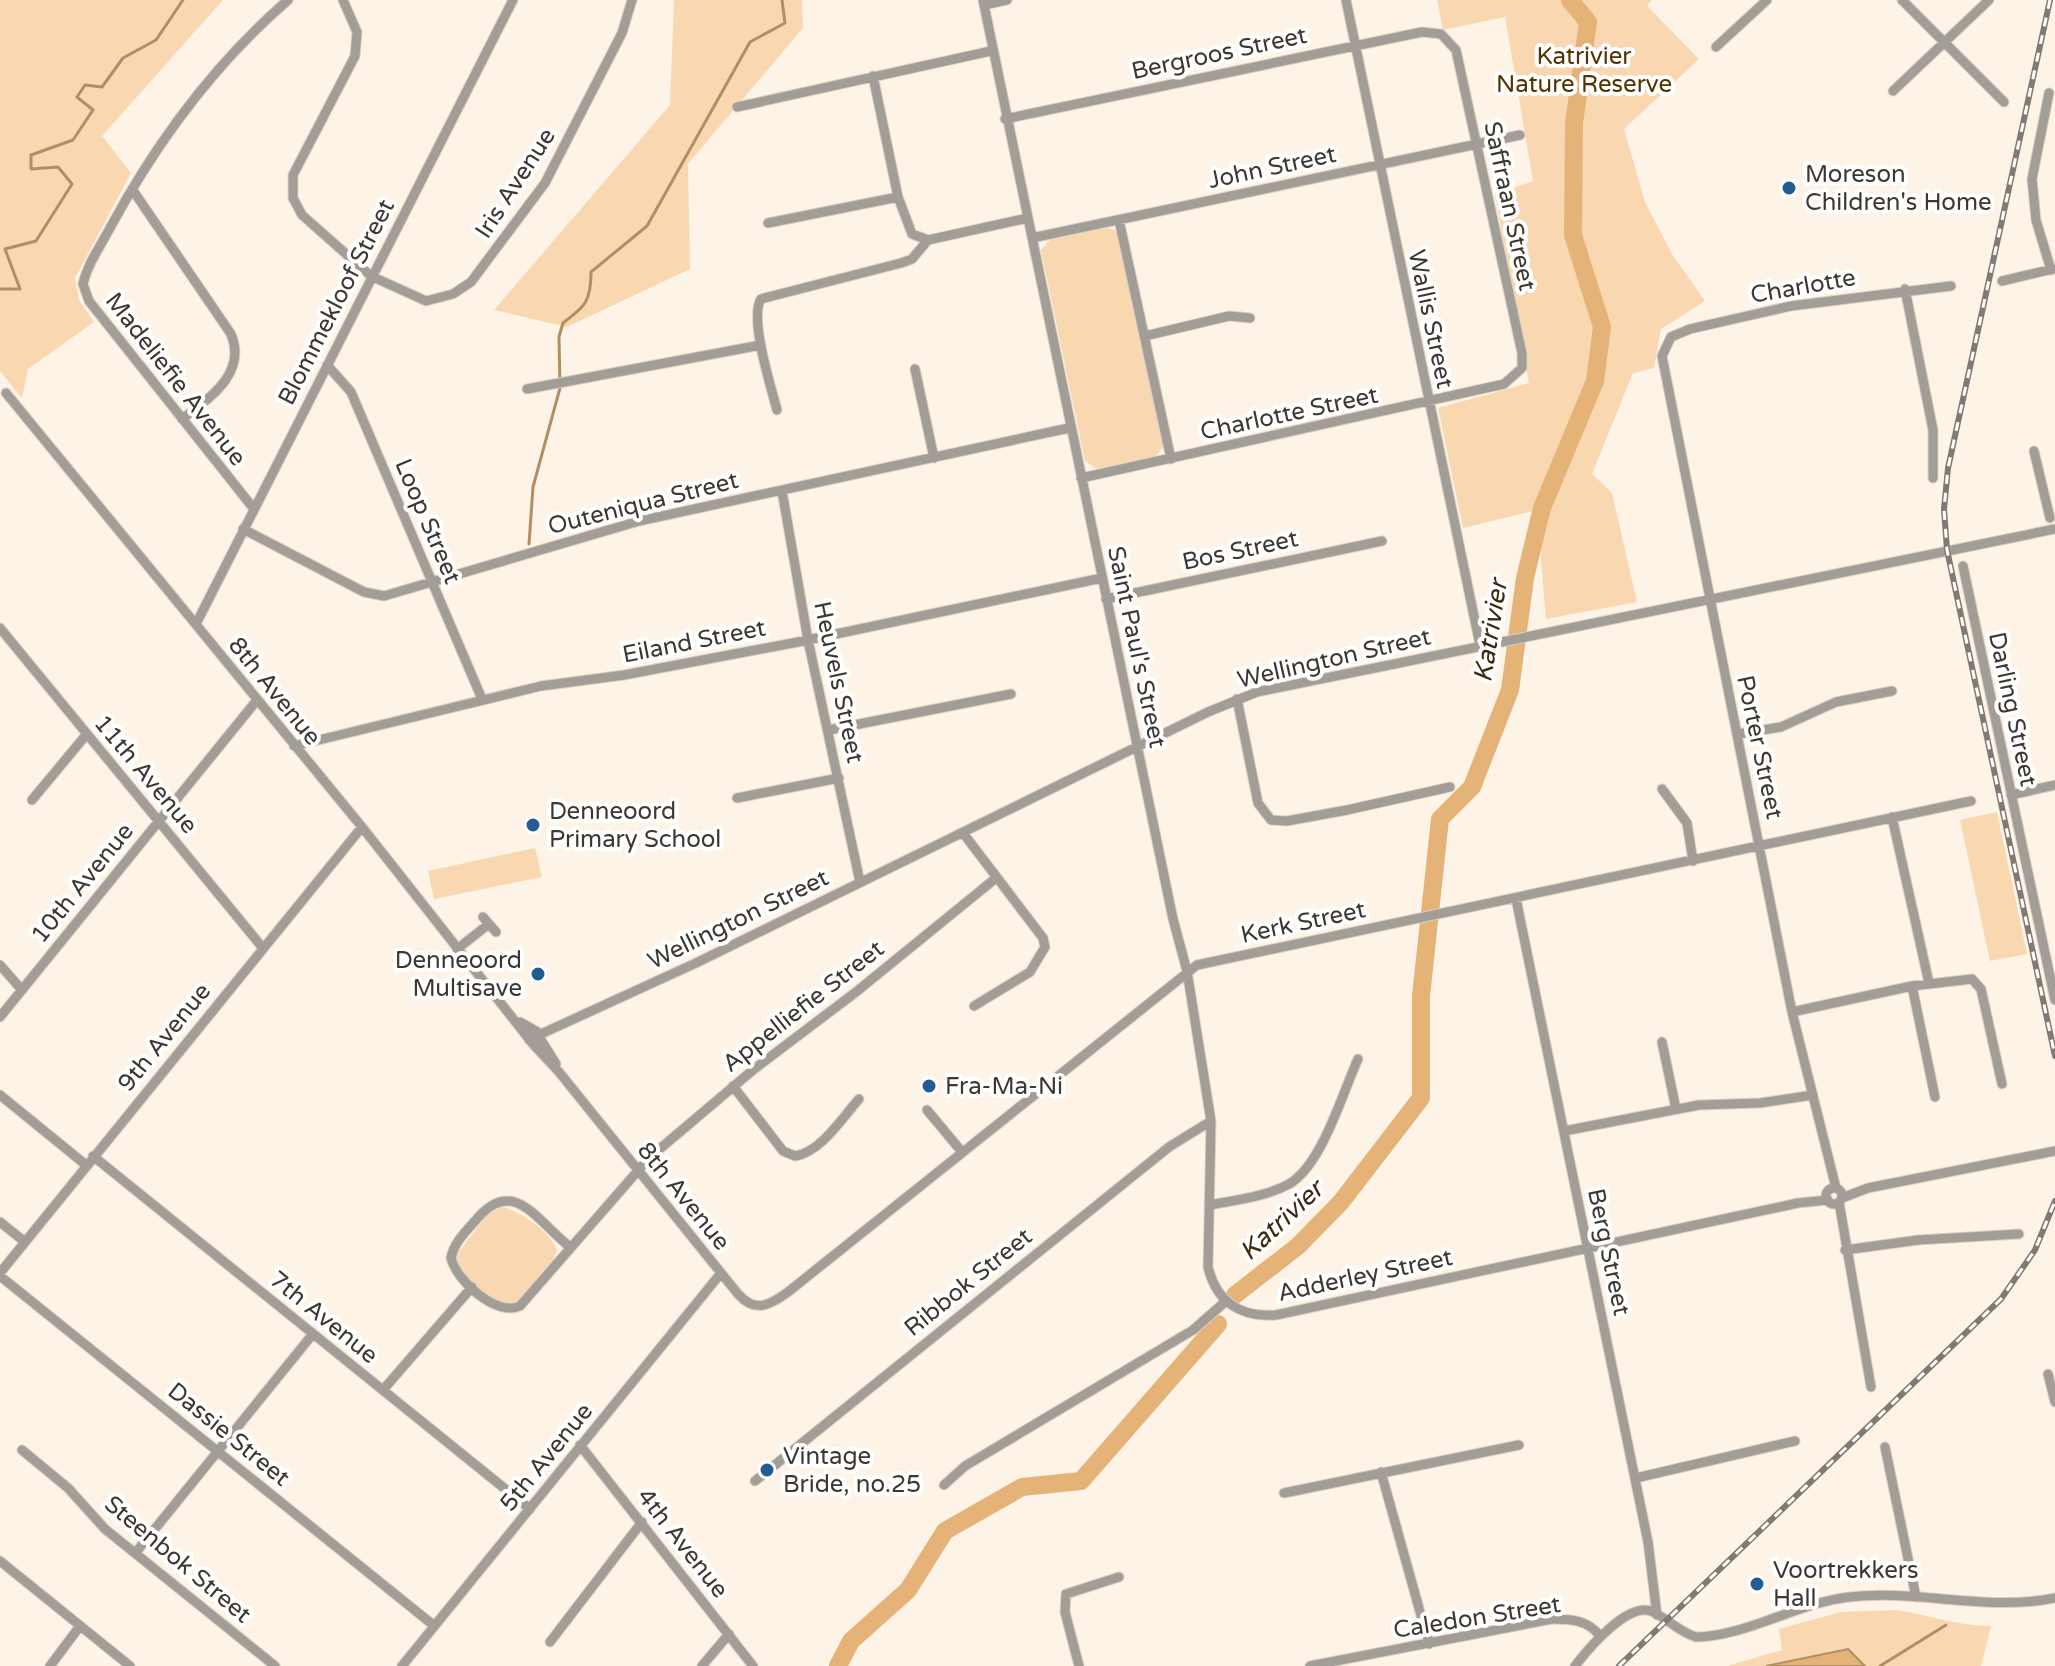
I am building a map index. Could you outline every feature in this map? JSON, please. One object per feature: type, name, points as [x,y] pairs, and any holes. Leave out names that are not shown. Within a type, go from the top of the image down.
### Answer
[{"type":"street","name":"Madeliefie Avenue","points":[[254,509],[84,290],[86,274],[132,189],[176,118],[250,35],[288,0]]},
{"type":"street","name":"Iris Avenue","points":[[343,0],[357,32],[355,56],[297,167],[291,191],[302,215],[371,276],[421,301],[453,294],[471,282],[554,170],[622,33],[632,0]]},
{"type":"street","name":"Blommekloof Street","points":[[196,624],[513,0]]},
{"type":"street","points":[[983,2],[1007,0]]},
{"type":"street","name":"Wallis Street","points":[[1346,0],[1378,165],[1481,645]]},
{"type":"street","points":[[1716,47],[1767,0]]},
{"type":"street","points":[[1902,0],[2004,102]]},
{"type":"street","points":[[1893,91],[1989,0]]},
{"type":"street","name":"Saint Paul's Street","points":[[983,2],[1069,428],[1187,971],[1211,1121],[1208,1267],[1216,1289],[1225,1302]]},
{"type":"street","name":"Bergroos Street","points":[[1005,119],[1355,45],[1422,32],[1441,34]]},
{"type":"street","name":"Saffraan Street","points":[[1441,34],[1456,50],[1522,353],[1522,368],[1504,384]]},
{"type":"street","points":[[737,107],[991,51]]},
{"type":"street","points":[[873,76],[898,197],[908,230],[928,240]]},
{"type":"street","points":[[2002,281],[2053,269],[2036,220],[2032,179],[2049,93]]},
{"type":"street","name":"John Street","points":[[1032,238],[1520,135]]},
{"type":"street","points":[[132,189],[231,334],[237,351],[233,368],[220,387],[182,419]]},
{"type":"street","points":[[768,223],[898,197]]},
{"type":"street","points":[[777,410],[761,345],[757,306],[765,297],[901,263],[912,259],[928,240],[1028,218]]},
{"type":"street","points":[[1119,220],[1171,459]]},
{"type":"street","name":"Charlotte","points":[[1667,341],[1681,331],[1779,308],[1905,289],[1951,286]]},
{"type":"street","points":[[1905,289],[1933,430],[1933,478]]},
{"type":"street","points":[[1145,336],[1229,316],[1250,318]]},
{"type":"street","name":"Porter Street","points":[[1667,341],[1662,365],[1792,1012],[1841,1228],[1871,1387]]},
{"type":"street","points":[[527,389],[761,345]]},
{"type":"street","name":"Loop Street","points":[[327,365],[351,392],[482,699]]},
{"type":"street","points":[[915,369],[934,458]]},
{"type":"street","name":"Charlotte Street","points":[[1081,478],[1504,384]]},
{"type":"street","name":"8th Avenue","points":[[6,393],[362,827],[457,949],[512,1015],[535,1037],[559,1072],[721,1273],[751,1305]]},
{"type":"street","name":"Outeniqua Street","points":[[243,529],[376,596],[391,596],[639,521],[1069,428]]},
{"type":"street","points":[[2034,451],[2050,518]]},
{"type":"street","name":"Heuvels Street","points":[[782,491],[808,640],[860,882]]},
{"type":"street","name":"Wellington Street","points":[[535,1037],[1237,699],[1481,645],[2055,529]]},
{"type":"street","name":"Bos Street","points":[[1106,599],[1382,541]]},
{"type":"street","name":"Darling Street","points":[[1963,566],[2055,1000]]},
{"type":"street","name":"Eiland Street","points":[[294,746],[482,699],[808,640],[1102,578]]},
{"type":"street","name":"11th Avenue","points":[[0,628],[86,735],[160,819],[262,947]]},
{"type":"street","points":[[1738,734],[1781,727],[1828,705],[1892,691]]},
{"type":"street","points":[[829,730],[1011,694]]},
{"type":"street","points":[[1237,699],[1258,803],[1271,820],[1287,821],[1347,810],[1450,787]]},
{"type":"street","name":"10th Avenue","points":[[0,1017],[257,700]]},
{"type":"street","points":[[32,800],[86,735]]},
{"type":"street","points":[[737,798],[839,778]]},
{"type":"street","points":[[2011,795],[2055,785]]},
{"type":"street","points":[[1662,789],[1687,823],[1693,861]]},
{"type":"street","name":"Kerk Street","points":[[751,1305],[768,1305],[788,1292],[1187,971],[1205,963],[1971,801]]},
{"type":"street","points":[[1892,817],[1929,983]]},
{"type":"street","name":"9th Avenue","points":[[0,1275],[362,827]]},
{"type":"street","points":[[963,833],[1043,938],[1045,947],[1030,972],[974,1006]]},
{"type":"street","name":"Appelliefie Street","points":[[570,1247],[637,1170],[733,1086],[996,878]]},
{"type":"street","name":"Berg Street","points":[[1516,899],[1636,1478],[1654,1573],[1657,1615]]},
{"type":"street","points":[[457,949],[489,925]]},
{"type":"street","points":[[0,965],[21,989]]},
{"type":"street","points":[[1792,1012],[1967,977],[1981,989],[2002,1084]]},
{"type":"street","points":[[1912,986],[1935,1097]]},
{"type":"street","points":[[1662,1042],[1676,1109]]},
{"type":"street","points":[[1210,1205],[1278,1189],[1300,1175],[1318,1149],[1358,1059]]},
{"type":"street","points":[[733,1086],[783,1151],[795,1156],[808,1151],[825,1137],[859,1099]]},
{"type":"street","name":"7th Avenue","points":[[0,1095],[90,1160],[530,1509]]},
{"type":"street","points":[[1564,1131],[1676,1109],[1813,1095]]},
{"type":"street","points":[[927,1110],[962,1152]]},
{"type":"street","name":"Ribbok Street","points":[[755,1481],[1169,1147],[1211,1121]]},
{"type":"street","name":"Adderley Street","points":[[1225,1302],[1255,1315],[1276,1315],[2055,1151]]},
{"type":"street","points":[[495,1201],[513,1201],[570,1247],[531,1296],[516,1308],[497,1305],[472,1287],[454,1268],[451,1253],[478,1217],[495,1201]]},
{"type":"street","points":[[0,1222],[25,1242]]},
{"type":"street","points":[[1845,1250],[1918,1240],[2019,1234]]},
{"type":"street","name":"5th Avenue","points":[[402,1666],[432,1624],[530,1509],[721,1273]]},
{"type":"street","name":"Dassie Street","points":[[0,1275],[432,1624]]},
{"type":"street","points":[[383,1390],[472,1287]]},
{"type":"street","points":[[944,1485],[965,1466],[1193,1330],[1225,1302]]},
{"type":"street","points":[[137,1551],[312,1335]]},
{"type":"street","points":[[2048,1374],[2055,1402]]},
{"type":"street","points":[[1636,1478],[1795,1441]]},
{"type":"street","name":"4th Avenue","points":[[580,1445],[753,1666]]},
{"type":"street","points":[[1284,1493],[1519,1445]]},
{"type":"street","points":[[1885,1447],[1916,1597]]},
{"type":"street","name":"Steenbok Street","points":[[22,1450],[68,1488],[105,1529],[137,1551],[275,1666]]},
{"type":"street","points":[[1381,1472],[1429,1644]]},
{"type":"street","points":[[550,1642],[642,1522]]},
{"type":"street","points":[[0,1561],[130,1666]]},
{"type":"street","points":[[1079,1666],[1065,1612],[1066,1594],[1076,1588],[1119,1577]]},
{"type":"street","points":[[1575,1666],[1600,1636],[1641,1609],[1657,1615],[1690,1636],[1704,1637],[1831,1600],[1880,1596],[2007,1604],[2055,1598]]},
{"type":"street","name":"Caledon Street","points":[[1310,1666],[1552,1619],[1580,1622],[1593,1627],[1600,1636]]},
{"type":"street","points":[[50,1666],[80,1626]]},
{"type":"street","points":[[702,1666],[729,1634]]},
{"type":"green space","points":[[0,0],[223,0],[102,136],[131,173],[75,278],[79,300],[94,322],[28,369],[22,398],[0,371]]},
{"type":"green space","points":[[674,0],[802,0],[803,28],[688,164],[690,269],[567,327],[494,310],[670,105]]},
{"type":"green space","name":"Katrivier Nature Reserve","points":[[1437,0],[1652,0],[1647,6],[1699,59],[1624,129],[1645,202],[1672,254],[1705,301],[1661,329],[1654,368],[1633,373],[1592,474],[1612,493],[1637,602],[1546,619],[1537,510],[1463,528],[1438,408],[1529,383],[1495,195],[1533,181],[1505,17],[1443,30]]},
{"type":"green space","points":[[1107,228],[1117,231],[1164,446],[1155,457],[1097,469],[1085,461],[1041,250],[1050,240]]},
{"type":"green space","points":[[1997,812],[2027,954],[1990,961],[1960,820]]},
{"type":"green space","points":[[535,848],[542,877],[434,899],[428,871]]},
{"type":"green space","points":[[502,1207],[534,1223],[557,1250],[552,1263],[514,1306],[478,1288],[455,1257],[486,1216]]},
{"type":"green space","points":[[1896,1610],[1991,1626],[1981,1666],[1727,1666],[1782,1650],[1779,1629],[1841,1612]]},
{"type":"shaded area","points":[[1848,1649],[1865,1666],[1766,1666]]},
{"type":"waterway","points":[[0,289],[20,289],[5,249],[36,241],[72,184],[58,167],[31,169],[31,155],[73,140],[93,110],[77,97],[85,85],[102,87],[123,58],[156,40],[183,0]]},
{"type":"waterway","points":[[529,544],[533,487],[560,388],[559,337],[563,323],[577,312],[588,297],[591,272],[647,226],[750,42],[785,23],[782,0]]},
{"type":"waterway","name":"Katrivier","points":[[1235,1295],[1298,1246],[1341,1202],[1421,1098],[1421,996],[1440,819],[1472,787],[1510,690],[1525,578],[1542,508],[1595,381],[1602,327],[1573,235],[1574,123],[1588,22],[1570,0]]},
{"type":"waterway","name":"Katrivier","points":[[838,1666],[851,1641],[908,1590],[945,1531],[1022,1487],[1081,1481],[1218,1324]]},
{"type":"waterway","points":[[1880,1666],[1946,1625]]},
{"type":"railway","points":[[2050,0],[1948,468],[1944,509],[1947,550],[2055,1056]]},
{"type":"railway","points":[[1619,1666],[2001,1299],[2035,1250],[2055,1201]]},
{"type":"place","name":"Moreson Children's Home","points":[[1789,188]]},
{"type":"place","name":"Denneoord Primary School","points":[[533,825]]},
{"type":"place","name":"Denneoord Multisave","points":[[538,974]]},
{"type":"place","name":"Fra-Ma-Ni","points":[[929,1086]]},
{"type":"place","name":"Vintage Bride, no.25","points":[[767,1470]]},
{"type":"place","name":"Voortrekkers Hall","points":[[1757,1584]]}]
